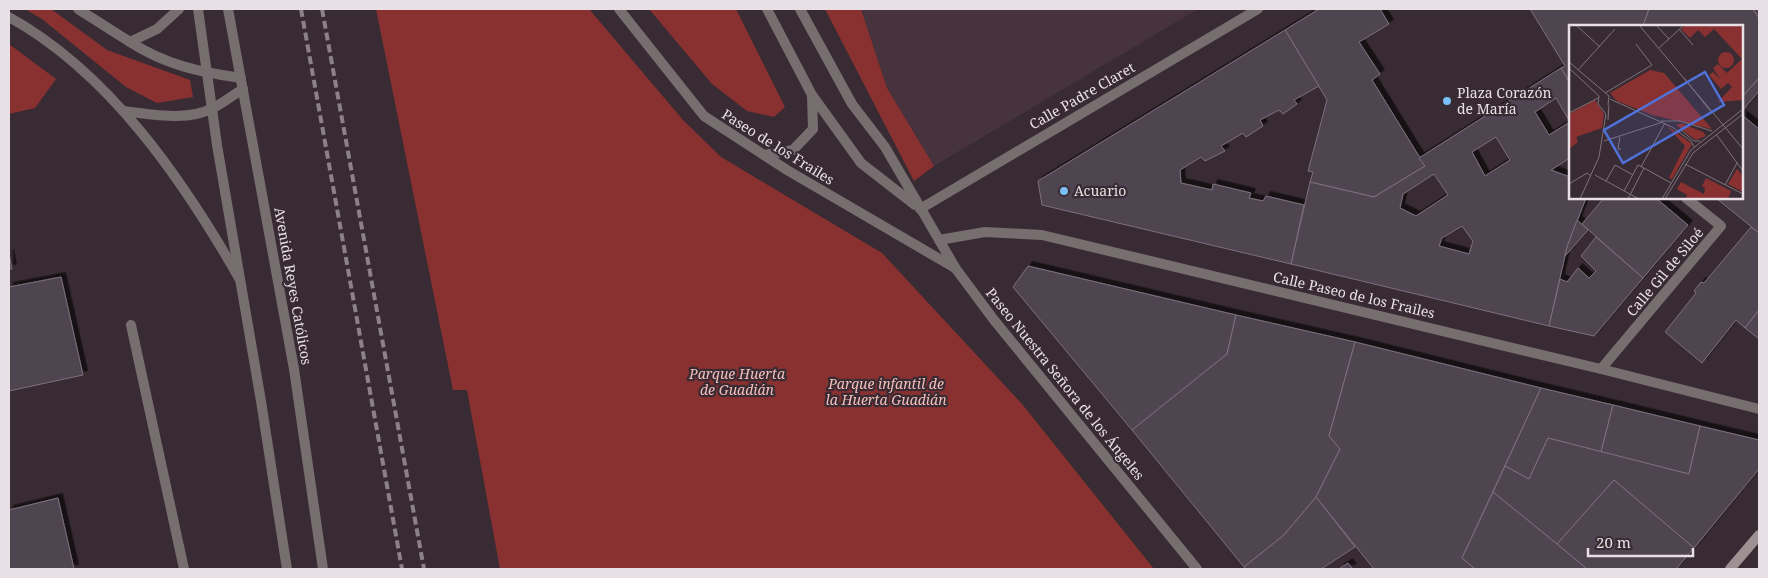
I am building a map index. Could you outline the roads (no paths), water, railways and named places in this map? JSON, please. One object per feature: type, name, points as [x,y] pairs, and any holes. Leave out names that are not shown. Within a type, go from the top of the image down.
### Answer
[{"type":"main road","points":[[1730,569],[1759,535]]},
{"type":"street","points":[[78,9],[152,56],[206,73],[241,78]]},
{"type":"street","points":[[130,42],[157,28],[179,9]]},
{"type":"street","points":[[198,9],[206,73],[287,569]]},
{"type":"street","name":"Avenida Reyes Católicos","points":[[228,9],[294,369],[323,569]]},
{"type":"street","name":"Paseo de los Frailes","points":[[619,9],[704,116],[764,155],[956,269]]},
{"type":"street","name":"Paseo Nuestra Señora de los Ángeles","points":[[767,9],[812,95],[861,164],[920,209]]},
{"type":"street","name":"Paseo Nuestra Señora de los Ángeles","points":[[800,9],[852,104],[885,147],[956,269],[994,320],[1197,569]]},
{"type":"street","name":"Calle Padre Claret","points":[[920,209],[1258,9]]},
{"type":"street","points":[[9,17],[33,30],[110,95],[204,217],[239,278]]},
{"type":"street","points":[[123,111],[163,116],[194,114],[212,109],[243,89]]},
{"type":"street","points":[[764,155],[793,150],[813,129],[812,95]]},
{"type":"street","name":"Calle Gil de Siloé","points":[[1601,369],[1722,226],[1687,199]]},
{"type":"street","name":"Calle Paseo de los Frailes","points":[[939,240],[985,232],[1042,235],[1601,369],[1759,409]]},
{"type":"street","points":[[131,325],[184,569]]},
{"type":"railway","points":[[301,9],[402,569]]},
{"type":"railway","points":[[322,9],[424,569]]},
{"type":"place","name":"Plaza Corazón de María","points":[[1447,101]]},
{"type":"place","name":"Acuario","points":[[1064,191]]},
{"type":"park label","name":"Parque Huerta de Guadián","points":[[737,382]]},
{"type":"park label","name":"Parque infantil de la Huerta Guadián","points":[[886,392]]}]
